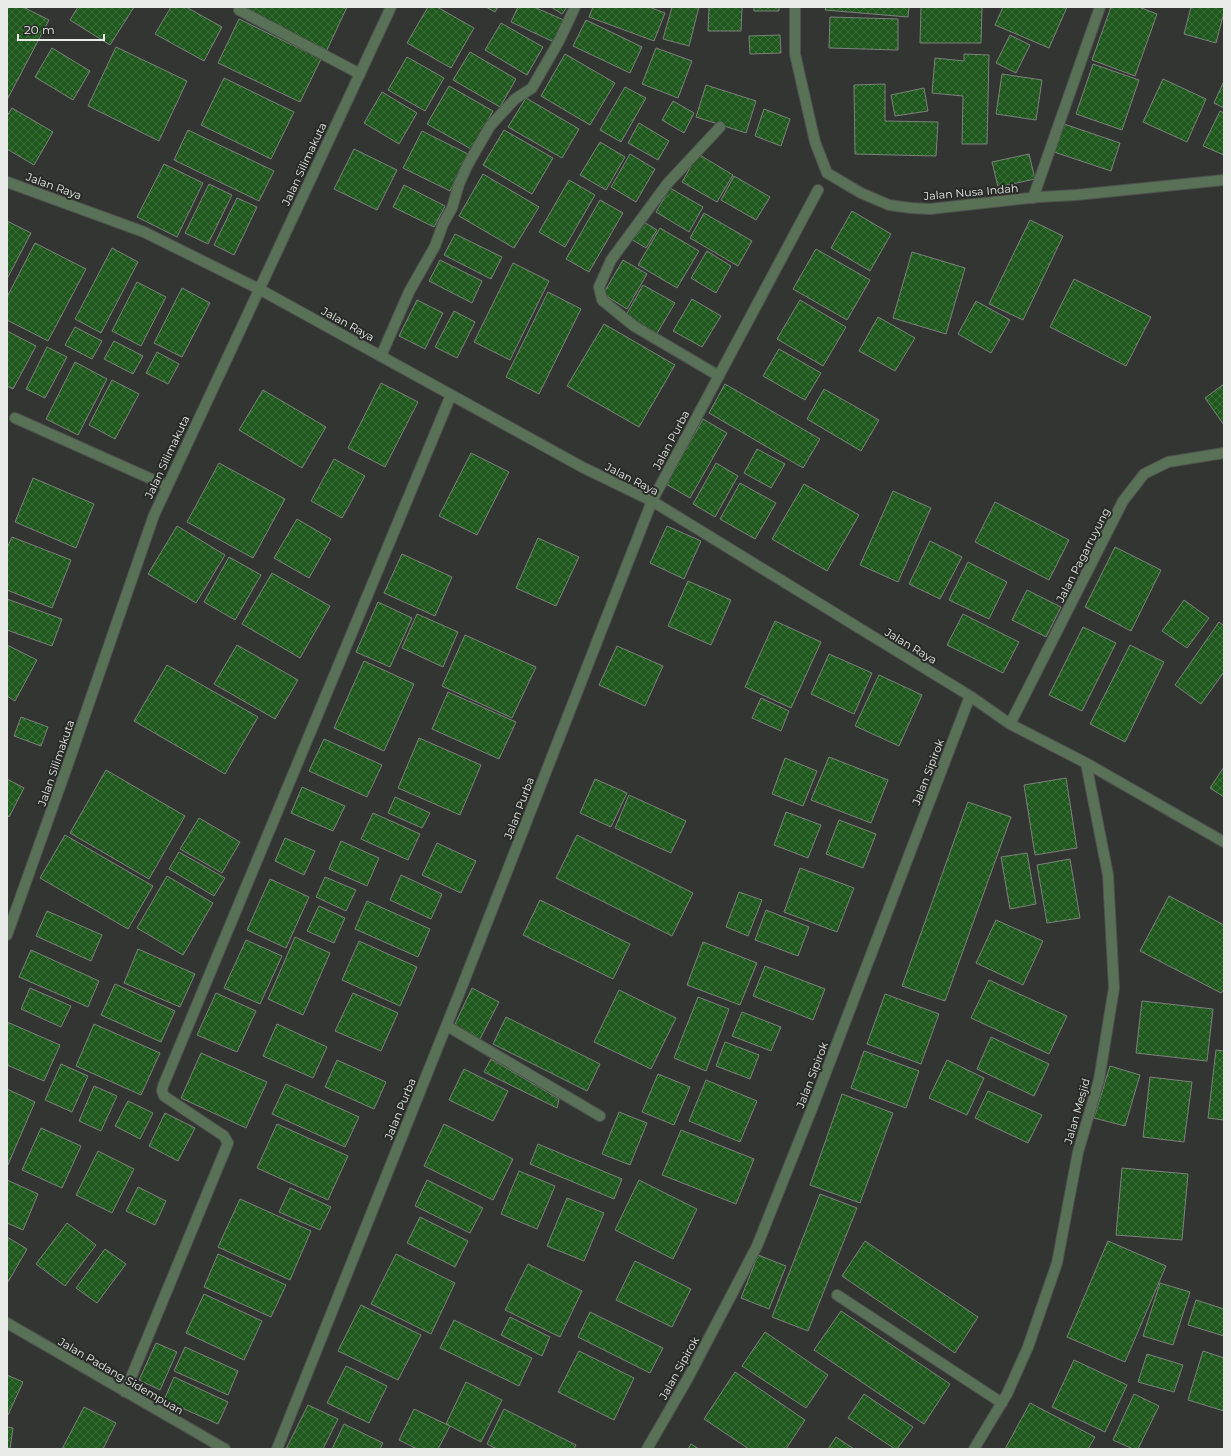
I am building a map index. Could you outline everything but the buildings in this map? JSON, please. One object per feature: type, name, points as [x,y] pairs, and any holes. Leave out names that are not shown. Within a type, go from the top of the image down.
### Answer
[{"type":"street","name":"Jalan Silimakuta","points":[[7,935],[154,515],[391,7]]},
{"type":"street","points":[[381,356],[409,292],[435,246],[452,208],[466,166],[490,126],[516,99],[532,88],[559,41],[575,7]]},
{"type":"street","name":"Jalan Nusa Indah","points":[[795,7],[795,54],[815,142],[827,173],[868,196],[889,205],[930,209],[1224,180]]},
{"type":"street","points":[[1033,198],[1100,7]]},
{"type":"street","points":[[239,10],[360,74]]},
{"type":"street","points":[[719,376],[634,326],[602,300],[599,287],[610,260],[667,184],[720,127]]},
{"type":"street","name":"Jalan Raya","points":[[7,182],[144,232],[259,289],[582,467],[652,501],[970,696],[1010,724],[1086,763],[1224,842]]},
{"type":"street","name":"Jalan Purba","points":[[277,1449],[447,1026],[652,501],[818,190]]},
{"type":"street","points":[[124,1392],[228,1143],[224,1136],[164,1096],[162,1091],[163,1086],[451,395]]},
{"type":"street","points":[[15,418],[167,486]]},
{"type":"street","name":"Jalan Pagarruyung","points":[[1010,724],[1123,501],[1144,474],[1168,462],[1224,453]]},
{"type":"street","name":"Jalan Sipirok","points":[[646,1449],[688,1378],[757,1246],[813,1106],[970,696]]},
{"type":"street","name":"Jalan Mesjid","points":[[974,1449],[1007,1394],[1028,1347],[1056,1263],[1078,1152],[1099,1080],[1114,988],[1108,875],[1086,763]]},
{"type":"street","points":[[447,1026],[600,1116]]},
{"type":"street","points":[[837,1295],[1002,1402]]},
{"type":"street","name":"Jalan Padang Sidempuan","points":[[7,1323],[225,1449]]}]
